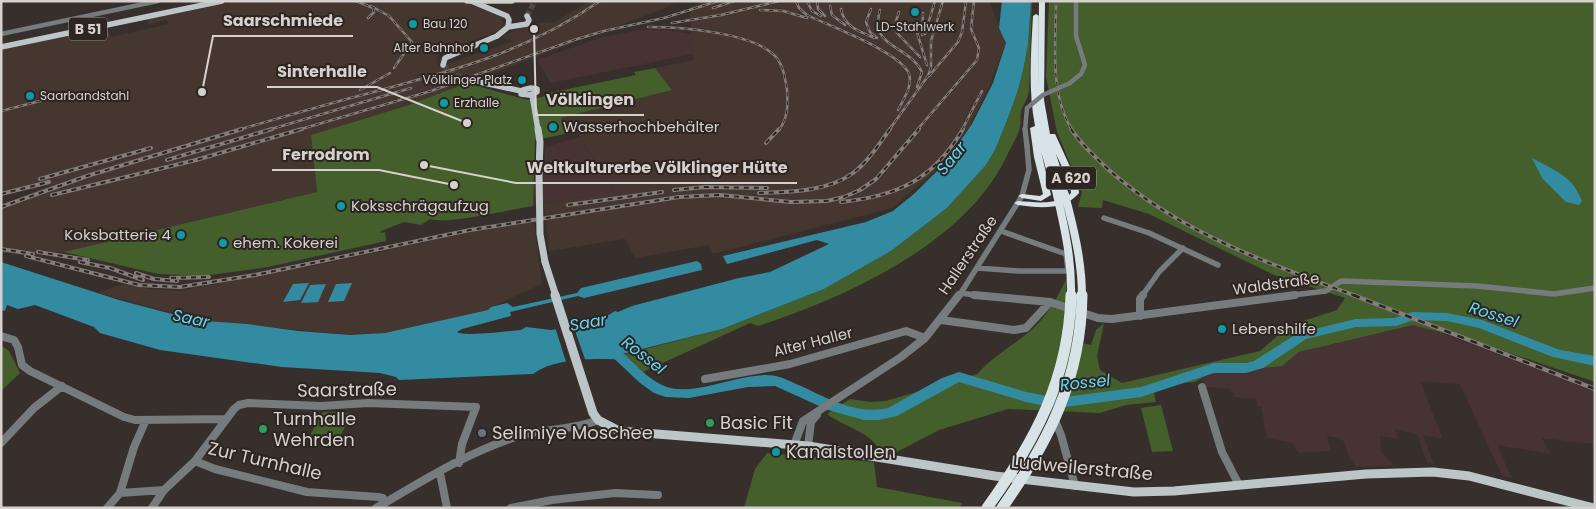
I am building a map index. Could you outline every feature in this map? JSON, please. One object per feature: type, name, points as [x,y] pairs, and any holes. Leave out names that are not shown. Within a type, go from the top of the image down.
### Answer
[{"type":"highway","name":"A 620","points":[[987,508],[1033,442],[1046,414],[1065,354],[1070,329],[1073,279],[1061,195],[1039,104],[1037,85],[1037,1]]},
{"type":"highway","name":"A 620","points":[[1037,85],[1042,1]]},
{"type":"highway","name":"A 620","points":[[1020,200],[1058,204],[1070,199],[1075,193],[1074,184],[1054,143],[1039,104]]},
{"type":"highway","points":[[1020,200],[1042,199],[1047,195],[1035,144],[1039,104]]},
{"type":"highway","name":"A 620","points":[[1002,508],[1042,448],[1058,416],[1068,389],[1078,350],[1083,307],[1082,280],[1074,230],[1061,195]]},
{"type":"main road","name":"B 51","points":[[1,47],[222,1]]},
{"type":"main road","name":"B 51","points":[[132,20],[229,1]]},
{"type":"main road","points":[[469,1],[512,1]]},
{"type":"main road","points":[[469,1],[507,16],[509,20],[508,27]]},
{"type":"main road","points":[[443,66],[445,58],[453,53],[496,36],[508,27],[527,24],[529,20],[527,16]]},
{"type":"main road","points":[[475,81],[521,91],[523,95],[532,95],[540,142],[540,234],[545,262],[578,370],[592,410],[598,420]]},
{"type":"main road","name":"Ludweilerstraße","points":[[598,420],[611,428],[630,433],[808,446],[995,476],[1134,492],[1366,474],[1433,472],[1469,476],[1594,508]]},
{"type":"street","points":[[124,1],[126,8]]},
{"type":"street","points":[[1,34],[158,1]]},
{"type":"street","name":"Hallerstraße","points":[[794,445],[803,422],[901,357],[925,338],[961,293],[1001,231],[1020,200],[1029,170],[1024,124],[1027,108],[1043,95],[1070,84],[1081,74],[1085,65],[1076,36],[1076,1]]},
{"type":"street","points":[[1104,218],[1183,248],[1218,265]]},
{"type":"street","points":[[977,268],[1019,271],[1068,271],[1066,254],[1001,231]]},
{"type":"street","points":[[1140,316],[1140,299],[1159,272],[1183,248]]},
{"type":"street","name":"Waldstraße","points":[[961,293],[985,298],[1050,302],[1098,318],[1112,319],[1326,291],[1341,281],[1477,286],[1554,294],[1595,288]]},
{"type":"street","points":[[941,320],[1014,330],[1026,328],[1050,302]]},
{"type":"street","name":"Alter Haller","points":[[705,379],[790,364],[906,331],[925,338]]},
{"type":"street","points":[[1,336],[14,340],[25,368],[124,417],[146,420],[225,419]]},
{"type":"street","points":[[1,442],[34,408],[62,386]]},
{"type":"street","points":[[1202,387],[1222,452],[1239,485]]},
{"type":"street","name":"Saarstraße","points":[[152,508],[164,490],[195,461],[225,419],[240,405],[248,403],[321,406],[368,403],[476,407],[462,444],[459,463]]},
{"type":"street","name":"Hallerstraße","points":[[808,446],[811,422],[821,410]]},
{"type":"street","points":[[1052,413],[1061,435],[1075,486]]},
{"type":"street","points":[[107,508],[120,493],[134,447],[146,420]]},
{"type":"street","points":[[376,508],[459,463],[516,437],[530,433],[573,429],[587,426],[598,420]]},
{"type":"street","name":"Zur Turnhalle","points":[[195,461],[215,469],[307,492],[378,497],[383,498],[385,503]]},
{"type":"street","points":[[440,473],[447,508]]},
{"type":"street","points":[[120,493],[164,490]]},
{"type":"street","points":[[511,508],[552,500],[615,494],[658,495]]},
{"type":"shaded area","points":[[231,1],[458,1],[495,12],[502,17],[503,26],[498,31],[442,52],[436,58],[439,67],[513,41],[501,37],[530,24],[555,22],[590,1],[678,1],[663,9],[409,105],[311,135],[317,192],[64,252],[1,253],[1,205],[53,184],[1,196],[1,50],[100,29],[101,34],[109,32],[111,37],[169,24],[167,20],[148,25],[147,19]]},
{"type":"shaded area","points":[[704,1],[989,1],[1006,43],[988,89],[970,126],[938,168],[893,208],[713,254],[709,245],[635,258],[625,239],[549,251],[544,204],[615,191],[577,132],[565,134],[561,118],[672,90],[655,68],[693,60],[689,7]]},
{"type":"shaded area","points":[[640,30],[666,30],[691,34],[693,54],[551,83],[537,60],[599,38]]},
{"type":"shaded area","points":[[580,137],[615,191],[533,206],[533,180],[544,178],[545,147]]},
{"type":"shaded area","points":[[534,222],[542,284],[488,310],[385,333],[350,335],[205,321],[97,293],[123,284],[150,289],[178,291],[333,262],[466,233]]},
{"type":"shaded area","points":[[1417,324],[1595,391],[1595,448],[1592,444],[1542,438],[1551,454],[1497,445],[1512,478],[1502,476],[1460,384],[1420,381],[1443,439],[1423,435],[1434,464],[1427,463],[1417,434],[1395,429],[1398,439],[1380,436],[1381,451],[1393,465],[1356,467],[1348,454],[1345,443],[1339,438],[1327,436],[1331,451],[1298,453],[1293,443],[1267,438],[1261,406],[1257,406],[1256,399],[1235,397],[1230,389],[1205,387],[1202,378],[1209,374],[1282,366],[1299,352]]},
{"type":"green space","points":[[1031,1],[1029,91],[1021,112],[1018,133],[991,183],[966,213],[936,239],[902,262],[866,282],[829,299],[758,326],[750,323],[643,372],[622,355],[722,329],[824,289],[891,251],[947,208],[986,165],[995,150],[1008,118],[1024,66],[1028,44]]},
{"type":"green space","points":[[1049,1],[1595,1],[1595,382],[1481,343],[1413,325],[1299,352],[1282,366],[1209,374],[1195,382],[1160,385],[1153,389],[1156,402],[1126,405],[1100,413],[1008,409],[939,430],[893,454],[880,451],[876,444],[863,434],[834,419],[827,414],[850,399],[870,402],[886,401],[977,374],[1041,320],[1051,307],[1067,278],[1063,339],[1091,345],[1096,330],[1104,323],[1097,356],[1100,370],[1122,383],[1260,351],[1283,331],[1306,320],[1337,310],[1345,298],[1274,275],[1149,214],[1103,200],[1102,208],[1078,207],[1082,192],[1057,132],[1046,77]]},
{"type":"green space","points":[[655,68],[672,90],[561,118],[565,134],[535,140],[533,206],[450,220],[430,219],[421,225],[404,222],[381,231],[381,233],[385,232],[386,241],[268,267],[203,276],[158,274],[64,252],[317,192],[311,135],[409,105],[467,83],[527,100],[542,97],[549,93],[636,75],[634,72]]},
{"type":"green space","points":[[1,345],[9,351],[20,373],[1,391]]},
{"type":"green space","points":[[1161,405],[1173,451],[1152,452],[1141,408]]},
{"type":"green space","points":[[323,412],[353,413],[340,436],[310,435]]},
{"type":"green space","points":[[767,453],[874,462],[877,487],[962,503],[960,508],[744,508],[755,469]]},
{"type":"water","name":"Saar","points":[[1002,1],[1031,1],[1028,44],[1018,90],[995,150],[986,165],[947,208],[891,251],[824,289],[722,329],[622,354],[626,360],[578,360],[553,364],[533,374],[399,380],[396,377],[380,373],[282,367],[160,350],[100,333],[94,327],[35,305],[18,309],[7,305],[5,311],[1,310],[1,262],[119,300],[205,321],[350,335],[385,333],[488,310],[491,307],[507,303],[513,307],[577,293],[581,288],[697,261],[701,264],[702,270],[584,298],[578,296],[510,312],[511,316],[457,332],[469,334],[487,333],[521,330],[526,327],[551,330],[594,324],[615,311],[618,312],[632,306],[739,278],[770,272],[829,244],[817,240],[727,264],[723,256],[866,222],[893,211],[915,193],[945,163],[972,124],[993,83],[1006,43],[999,28]]},
{"type":"water","points":[[1532,158],[1568,179],[1582,201],[1579,205],[1566,202],[1542,178]]},
{"type":"water","points":[[309,283],[300,300],[283,302],[293,284]]},
{"type":"water","points":[[352,283],[344,301],[328,302],[336,284]]},
{"type":"water","points":[[326,284],[318,302],[301,303],[310,285]]},
{"type":"pier","points":[[573,325],[586,362],[567,365],[555,327]]},
{"type":"waterway","name":"Rossel","points":[[611,350],[645,380],[666,392],[677,394],[689,393],[748,382],[776,381],[833,406],[864,415],[879,415],[892,412],[947,381],[959,377],[1026,397],[1057,403],[1141,392],[1214,368],[1246,368],[1258,365],[1302,336],[1356,323],[1396,322],[1412,316],[1447,317],[1482,324],[1558,354],[1595,361]]},
{"type":"tunnel","points":[[527,16],[535,1]]},
{"type":"tunnel","points":[[443,65],[456,75],[475,81]]},
{"type":"railway","points":[[356,1],[373,8],[374,12],[368,18]]},
{"type":"railway","points":[[238,130],[428,77],[487,58],[544,34],[600,1]]},
{"type":"railway","points":[[298,130],[431,91],[574,40],[604,31],[664,18],[718,1]]},
{"type":"railway","points":[[713,8],[734,1]]},
{"type":"railway","points":[[672,23],[721,15],[779,1]]},
{"type":"railway","points":[[796,1],[799,8],[807,15],[863,40],[893,57],[903,66],[909,74],[910,83],[898,110]]},
{"type":"railway","points":[[807,1],[812,11],[821,16]]},
{"type":"railway","points":[[817,1],[818,9],[825,16]]},
{"type":"railway","points":[[925,34],[935,1]]},
{"type":"railway","points":[[889,130],[928,76],[931,67],[931,41],[943,1]]},
{"type":"railway","points":[[929,76],[958,42],[962,32],[966,1]]},
{"type":"railway","points":[[917,130],[977,60],[979,48],[971,29],[974,1]]},
{"type":"railway","points":[[1056,1],[1055,67],[1057,84],[1065,116],[1072,130]]},
{"type":"railway","points":[[371,6],[389,16],[412,42],[394,68]]},
{"type":"railway","points":[[830,6],[832,15],[845,25]]},
{"type":"railway","points":[[841,9],[849,25],[875,38]]},
{"type":"railway","points":[[871,9],[866,22],[870,32],[877,38]]},
{"type":"railway","points":[[760,10],[783,11],[807,18]]},
{"type":"railway","points":[[880,10],[878,23],[884,39],[908,56],[922,72],[917,87]]},
{"type":"railway","points":[[899,12],[896,21],[897,33],[920,57]]},
{"type":"railway","points":[[922,35],[923,13]]},
{"type":"railway","points":[[915,26],[927,65]]},
{"type":"railway","points":[[648,27],[714,32],[749,41],[763,47],[774,55],[782,66],[787,90],[787,111],[779,130]]},
{"type":"railway","points":[[360,90],[390,73]]},
{"type":"railway","points":[[268,130],[411,88]]},
{"type":"railway","points":[[962,130],[982,91]]},
{"type":"railway","points":[[1,111],[48,99]]},
{"type":"railway","points":[[1,207],[87,176],[242,129]]},
{"type":"railway","points":[[167,160],[272,129]]},
{"type":"railway","points":[[52,195],[196,160],[302,129]]},
{"type":"railway","points":[[766,143],[779,129]]},
{"type":"railway","points":[[759,193],[808,190],[843,179],[864,164],[890,129]]},
{"type":"railway","points":[[26,256],[139,285],[180,287],[255,275],[470,230],[679,197],[720,195],[791,202],[827,201],[844,197],[860,190],[876,179],[919,129]]},
{"type":"railway","points":[[841,202],[880,195],[897,190],[912,182],[939,161],[963,129]]},
{"type":"railway","points":[[1071,129],[1084,146],[1110,171],[1137,193],[1166,212],[1227,245],[1291,272],[1356,296]]},
{"type":"railway","points":[[40,179],[151,148]]},
{"type":"railway","points":[[1,194],[49,182]]},
{"type":"railway","points":[[674,190],[705,187],[767,188]]},
{"type":"railway","points":[[568,205],[662,192]]},
{"type":"railway","points":[[1,249],[33,254]]},
{"type":"railway","points":[[38,252],[88,260]]},
{"type":"railway","points":[[80,262],[110,268],[143,280]]},
{"type":"railway","points":[[136,273],[154,279],[177,281]]},
{"type":"railway","points":[[171,278],[209,277]]},
{"type":"railway","points":[[1353,295],[1595,389]]},
{"type":"place","name":"LD-Stahlwerk","points":[[915,12]]},
{"type":"place","name":"Bau 120","points":[[413,24]]},
{"type":"place","name":"Völklingen","points":[[534,29]]},
{"type":"place","name":"Alter Bahnhof","points":[[484,48]]},
{"type":"place","name":"Völklinger Platz","points":[[522,80]]},
{"type":"place","name":"Saarschmiede","points":[[202,92]]},
{"type":"place","name":"Saarbandstahl","points":[[30,96]]},
{"type":"place","name":"Erzhalle","points":[[444,103]]},
{"type":"place","name":"Sinterhalle","points":[[467,123]]},
{"type":"place","name":"Wasserhochbehälter","points":[[553,127]]},
{"type":"place","name":"Weltkulturerbe Völklinger Hütte","points":[[424,165]]},
{"type":"place","name":"Ferrodrom","points":[[454,185]]},
{"type":"place","name":"Koksschrägaufzug","points":[[341,206]]},
{"type":"place","name":"Koksbatterie 4","points":[[181,235]]},
{"type":"place","name":"ehem. Kokerei","points":[[223,243]]},
{"type":"place","name":"Lebenshilfe","points":[[1222,329]]},
{"type":"place","name":"Basic Fit","points":[[710,423]]},
{"type":"place","name":"Turnhalle Wehrden","points":[[263,429]]},
{"type":"place","name":"Selimiye Moschee","points":[[482,433]]},
{"type":"place","name":"Kanalstollen","points":[[776,452]]}]
